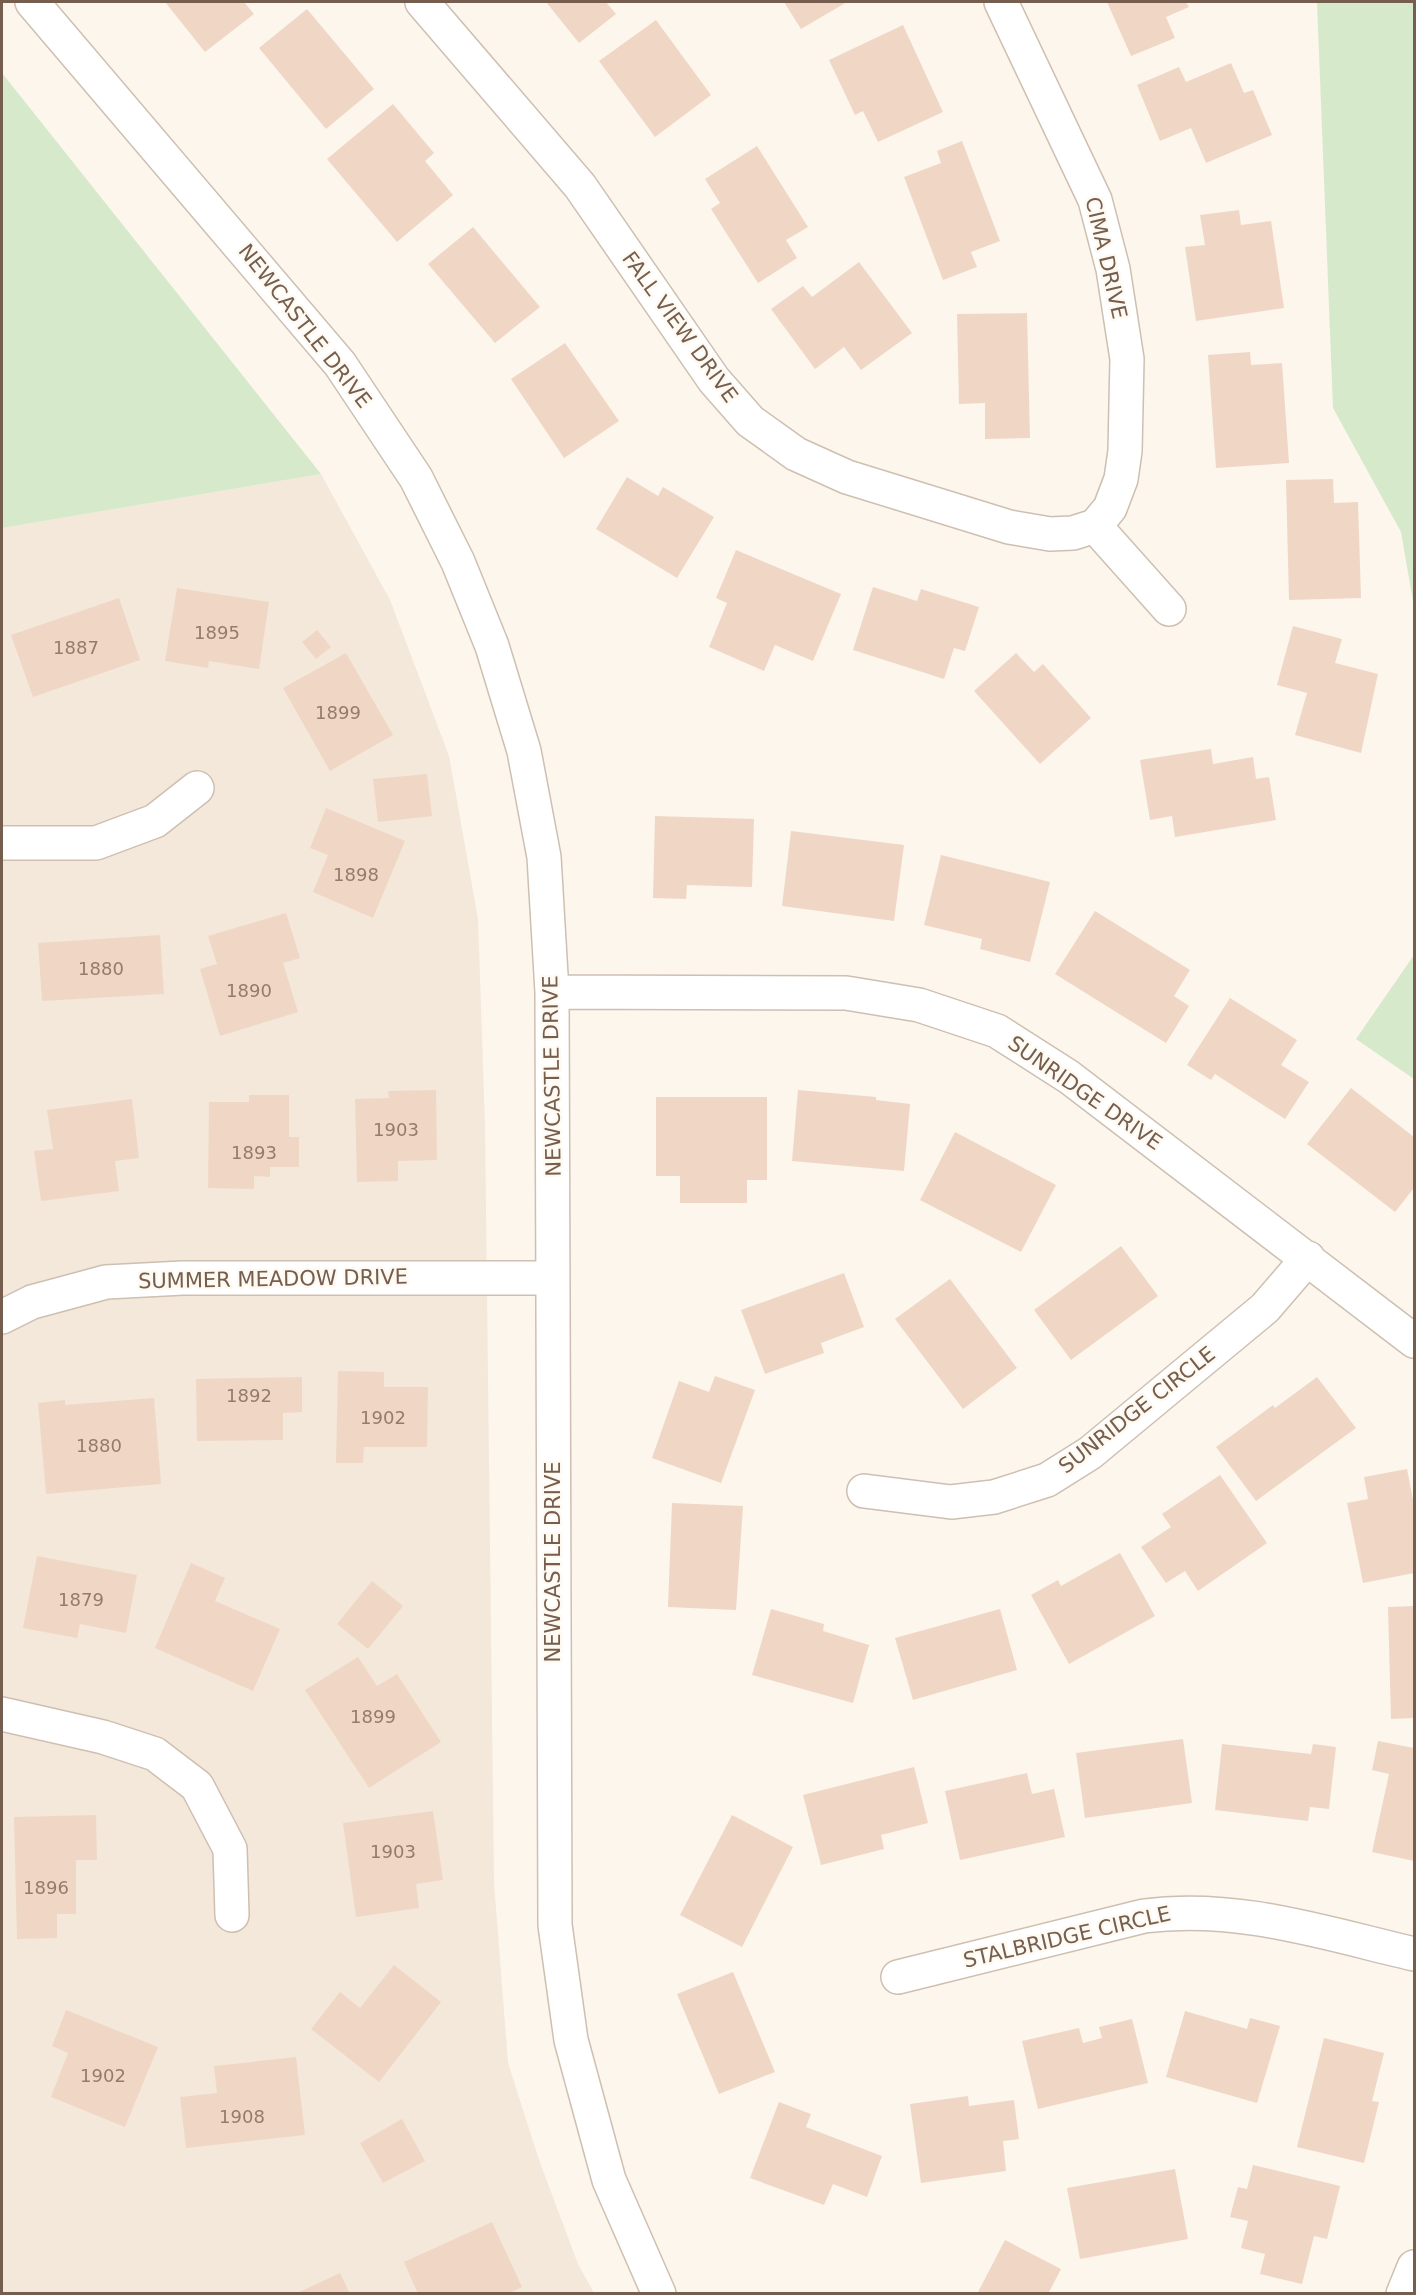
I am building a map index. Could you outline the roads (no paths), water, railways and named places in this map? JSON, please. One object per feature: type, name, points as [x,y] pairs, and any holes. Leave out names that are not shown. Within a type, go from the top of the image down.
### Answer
[{"type":"street","name":"NEWCASTLE DRIVE","points":[[32,2],[340,364],[416,478],[458,562],[492,646],[524,750],[544,857],[552,992],[555,1925],[571,2040],[609,2180],[659,2294]]},
{"type":"street","name":"FALL VIEW DRIVE","points":[[422,2],[580,186],[714,380],[750,421],[796,454],[847,477],[1009,527],[1050,534],[1073,533],[1095,526]]},
{"type":"street","name":"CIMA DRIVE","points":[[1001,2],[1095,200],[1113,269],[1127,358],[1125,451],[1121,479],[1110,508],[1095,526]]},
{"type":"street","points":[[1095,526],[1169,609]]},
{"type":"street","points":[[2,843],[96,843],[156,822],[197,788]]},
{"type":"street","name":"SUNRIDGE DRIVE","points":[[552,992],[846,993],[919,1005],[997,1031],[1069,1077],[1414,1341]]},
{"type":"street","name":"SUNRIDGE CIRCLE","points":[[864,1491],[951,1502],[994,1497],[1047,1480],[1090,1454],[1265,1308],[1308,1258]]},
{"type":"street","name":"SUMMER MEADOW DRIVE","points":[[2,1317],[32,1302],[106,1282],[183,1278],[552,1278]]},
{"type":"street","points":[[2,1714],[103,1737],[155,1754],[197,1786],[230,1849],[232,1915]]},
{"type":"street","name":"STALBRIDGE CIRCLE","points":[[898,1977],[1144,1916],[1180,1911],[1215,1912],[1256,1918],[1414,1954]]},
{"type":"street","points":[[1403,2294],[1414,2267]]}]
